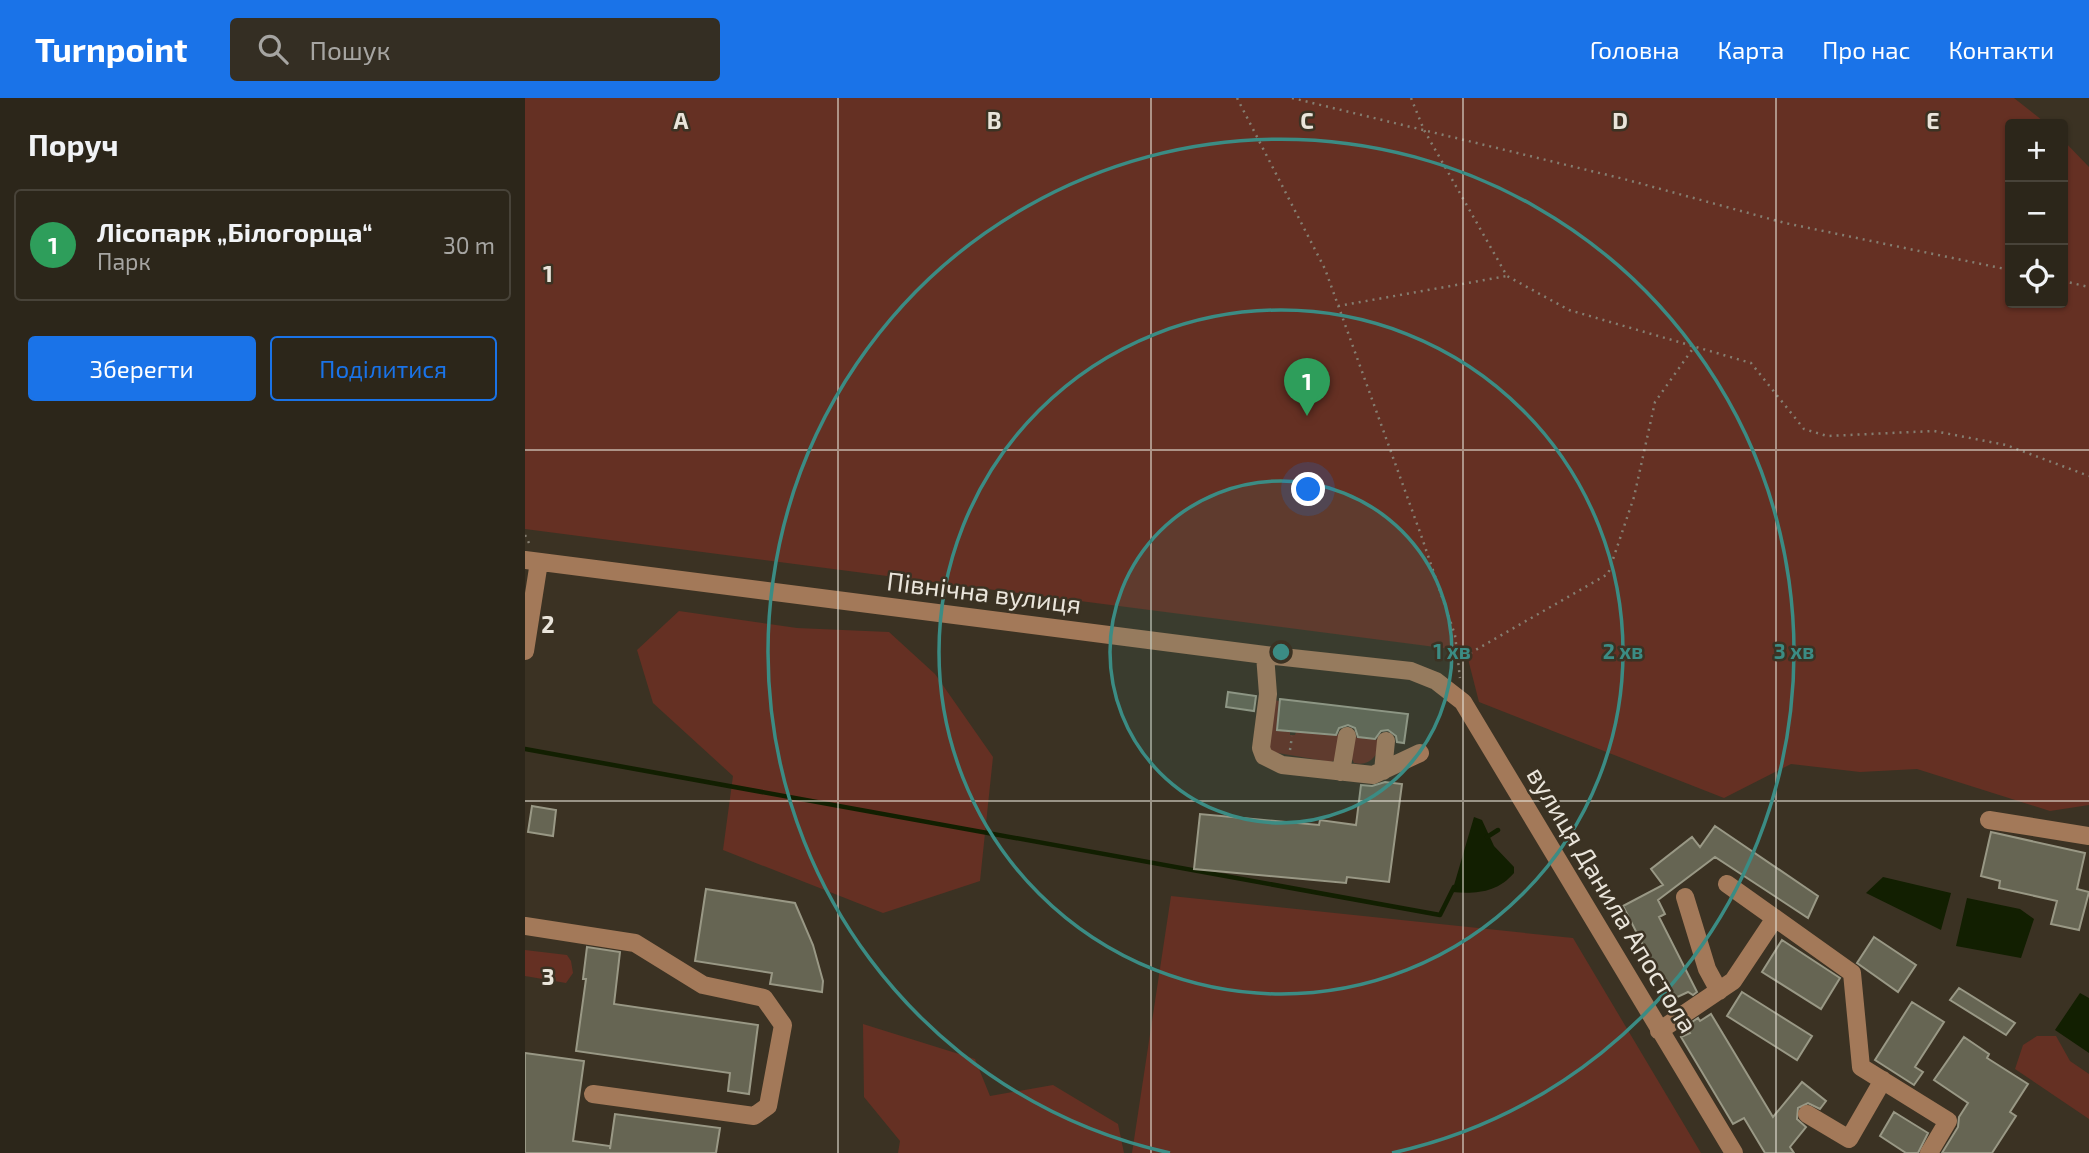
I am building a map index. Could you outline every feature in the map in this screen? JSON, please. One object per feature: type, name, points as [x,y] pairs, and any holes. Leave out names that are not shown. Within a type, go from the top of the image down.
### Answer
[{"type":"street","points":[[525,651],[532,561]]},
{"type":"street","name":"Північна вулиця","points":[[532,561],[1265,655],[1411,671],[1436,681]]},
{"type":"street","points":[[1265,655],[1268,694],[1261,748],[1264,756],[1282,765],[1373,775],[1420,753]]},
{"type":"street","name":"вулиця Данила Апостола","points":[[1436,681],[1463,702],[1734,1153]]},
{"type":"street","points":[[1342,772],[1347,736]]},
{"type":"street","points":[[1383,771],[1386,741]]},
{"type":"street","points":[[1989,820],[2089,836]]},
{"type":"street","points":[[1727,884],[1851,973],[1861,1067],[1948,1121],[1929,1153]]},
{"type":"street","points":[[1685,897],[1707,969],[1719,991]]},
{"type":"street","points":[[1659,1031],[1733,981],[1775,918]]},
{"type":"street","points":[[525,926],[635,943],[703,985],[764,998],[783,1025],[768,1105],[754,1116],[593,1094]]},
{"type":"street","points":[[1807,1114],[1849,1139],[1882,1080]]},
{"type":"path","points":[[1237,98],[1325,269],[1455,635],[1463,702]]},
{"type":"path","points":[[1292,98],[1624,179],[1785,223],[2005,269]]},
{"type":"path","points":[[1411,98],[1424,130],[1507,276],[1569,310],[1751,363],[1804,429],[1827,436],[1934,431],[2006,445],[2089,476]]},
{"type":"path","points":[[1338,306],[1507,276]]},
{"type":"path","points":[[2068,282],[2089,287]]},
{"type":"path","points":[[1458,660],[1608,574],[1634,497],[1655,402],[1694,346]]},
{"type":"shaded area","points":[[525,98],[2014,98],[2041,119],[2005,119],[2005,308],[2068,308],[2068,145],[2089,167],[2089,805],[2050,811],[1917,769],[1860,772],[1791,764],[1724,798],[1479,702],[1466,651],[525,529]]},
{"type":"shaded area","points":[[679,611],[797,628],[889,632],[935,674],[993,757],[980,881],[883,913],[723,850],[733,776],[653,703],[637,650]]},
{"type":"shaded area","points":[[1274,700],[1279,701],[1277,730],[1290,731],[1290,735],[1304,731],[1341,735],[1336,759],[1331,762],[1272,752],[1268,744]]},
{"type":"shaded area","points":[[1353,737],[1382,740],[1373,758],[1360,764],[1354,763],[1351,757]]},
{"type":"shaded area","points":[[1474,817],[1482,820],[1494,846],[1514,867],[1514,873],[1500,885],[1485,891],[1452,892]]},
{"type":"shaded area","points":[[1883,877],[1951,893],[1941,930],[1866,893]]},
{"type":"shaded area","points":[[1171,896],[1573,938],[1701,1153],[1132,1153]]},
{"type":"shaded area","points":[[1967,898],[2020,909],[2034,919],[2021,958],[1956,946]]},
{"type":"shaded area","points":[[525,950],[567,955],[573,973],[566,983],[525,976]]},
{"type":"shaded area","points":[[2080,993],[2089,998],[2089,1053],[2055,1030]]},
{"type":"shaded area","points":[[863,1024],[975,1059],[990,1096],[1053,1085],[1118,1124],[1124,1153],[898,1153],[900,1141],[864,1097]]},
{"type":"shaded area","points":[[2037,1036],[2056,1036],[2070,1061],[2089,1074],[2089,1119],[2015,1069],[2023,1045]]},
{"type":"building","points":[[1228,692],[1256,696],[1254,711],[1226,707]]},
{"type":"building","points":[[1280,699],[1408,714],[1404,743],[1397,742],[1396,736],[1388,730],[1381,731],[1375,739],[1358,737],[1355,728],[1348,725],[1339,728],[1336,735],[1277,730]]},
{"type":"building","points":[[1385,782],[1402,784],[1389,882],[1347,877],[1346,883],[1194,869],[1200,814],[1319,825],[1320,820],[1356,825],[1361,785],[1372,786]]},
{"type":"building","points":[[532,806],[556,810],[553,836],[528,832]]},
{"type":"building","points":[[1715,826],[1818,896],[1808,918],[1715,857],[1658,900],[1665,914],[1659,917],[1697,992],[1693,995],[1688,992],[1671,1000],[1623,906],[1663,885],[1651,869],[1692,837],[1700,847]]},
{"type":"building","points":[[1991,832],[2085,853],[2077,889],[2089,892],[2079,930],[2051,924],[2057,901],[1999,888],[2000,881],[1981,876]]},
{"type":"building","points":[[706,889],[795,903],[813,945],[823,981],[822,992],[770,984],[772,973],[695,961]]},
{"type":"building","points":[[1874,937],[1916,965],[1898,992],[1857,963]]},
{"type":"building","points":[[1782,940],[1840,978],[1821,1009],[1762,972]]},
{"type":"building","points":[[587,947],[620,952],[614,1004],[758,1025],[749,1094],[728,1091],[730,1073],[576,1051],[586,979],[583,979]]},
{"type":"building","points":[[1959,988],[2015,1023],[2006,1035],[1950,1000]]},
{"type":"building","points":[[1742,992],[1812,1036],[1797,1060],[1727,1016]]},
{"type":"building","points":[[1912,1002],[1944,1022],[1915,1067],[1923,1072],[1914,1085],[1875,1060]]},
{"type":"building","points":[[1711,1014],[1773,1117],[1802,1082],[1826,1101],[1820,1109],[1808,1103],[1798,1108],[1797,1119],[1806,1127],[1790,1147],[1794,1153],[1765,1153],[1744,1118],[1733,1124],[1681,1037],[1690,1033],[1686,1026]]},
{"type":"building","points":[[1964,1037],[1989,1054],[1987,1058],[2028,1084],[2010,1112],[2016,1116],[1992,1153],[1942,1153],[1958,1127],[1959,1117],[1968,1103],[1934,1080]]},
{"type":"building","points":[[525,1053],[584,1061],[573,1141],[610,1146],[610,1149],[615,1114],[720,1128],[716,1153],[525,1153]]},
{"type":"building","points":[[1894,1112],[1928,1133],[1918,1153],[1906,1153],[1880,1136]]},
{"type":"waterway","points":[[525,749],[1440,915],[1454,887]]},
{"type":"waterway","points":[[1487,837],[1498,830]]},
{"type":"place","name":"Лісопарк „Білогорща“","points":[[1307,416]]}]
